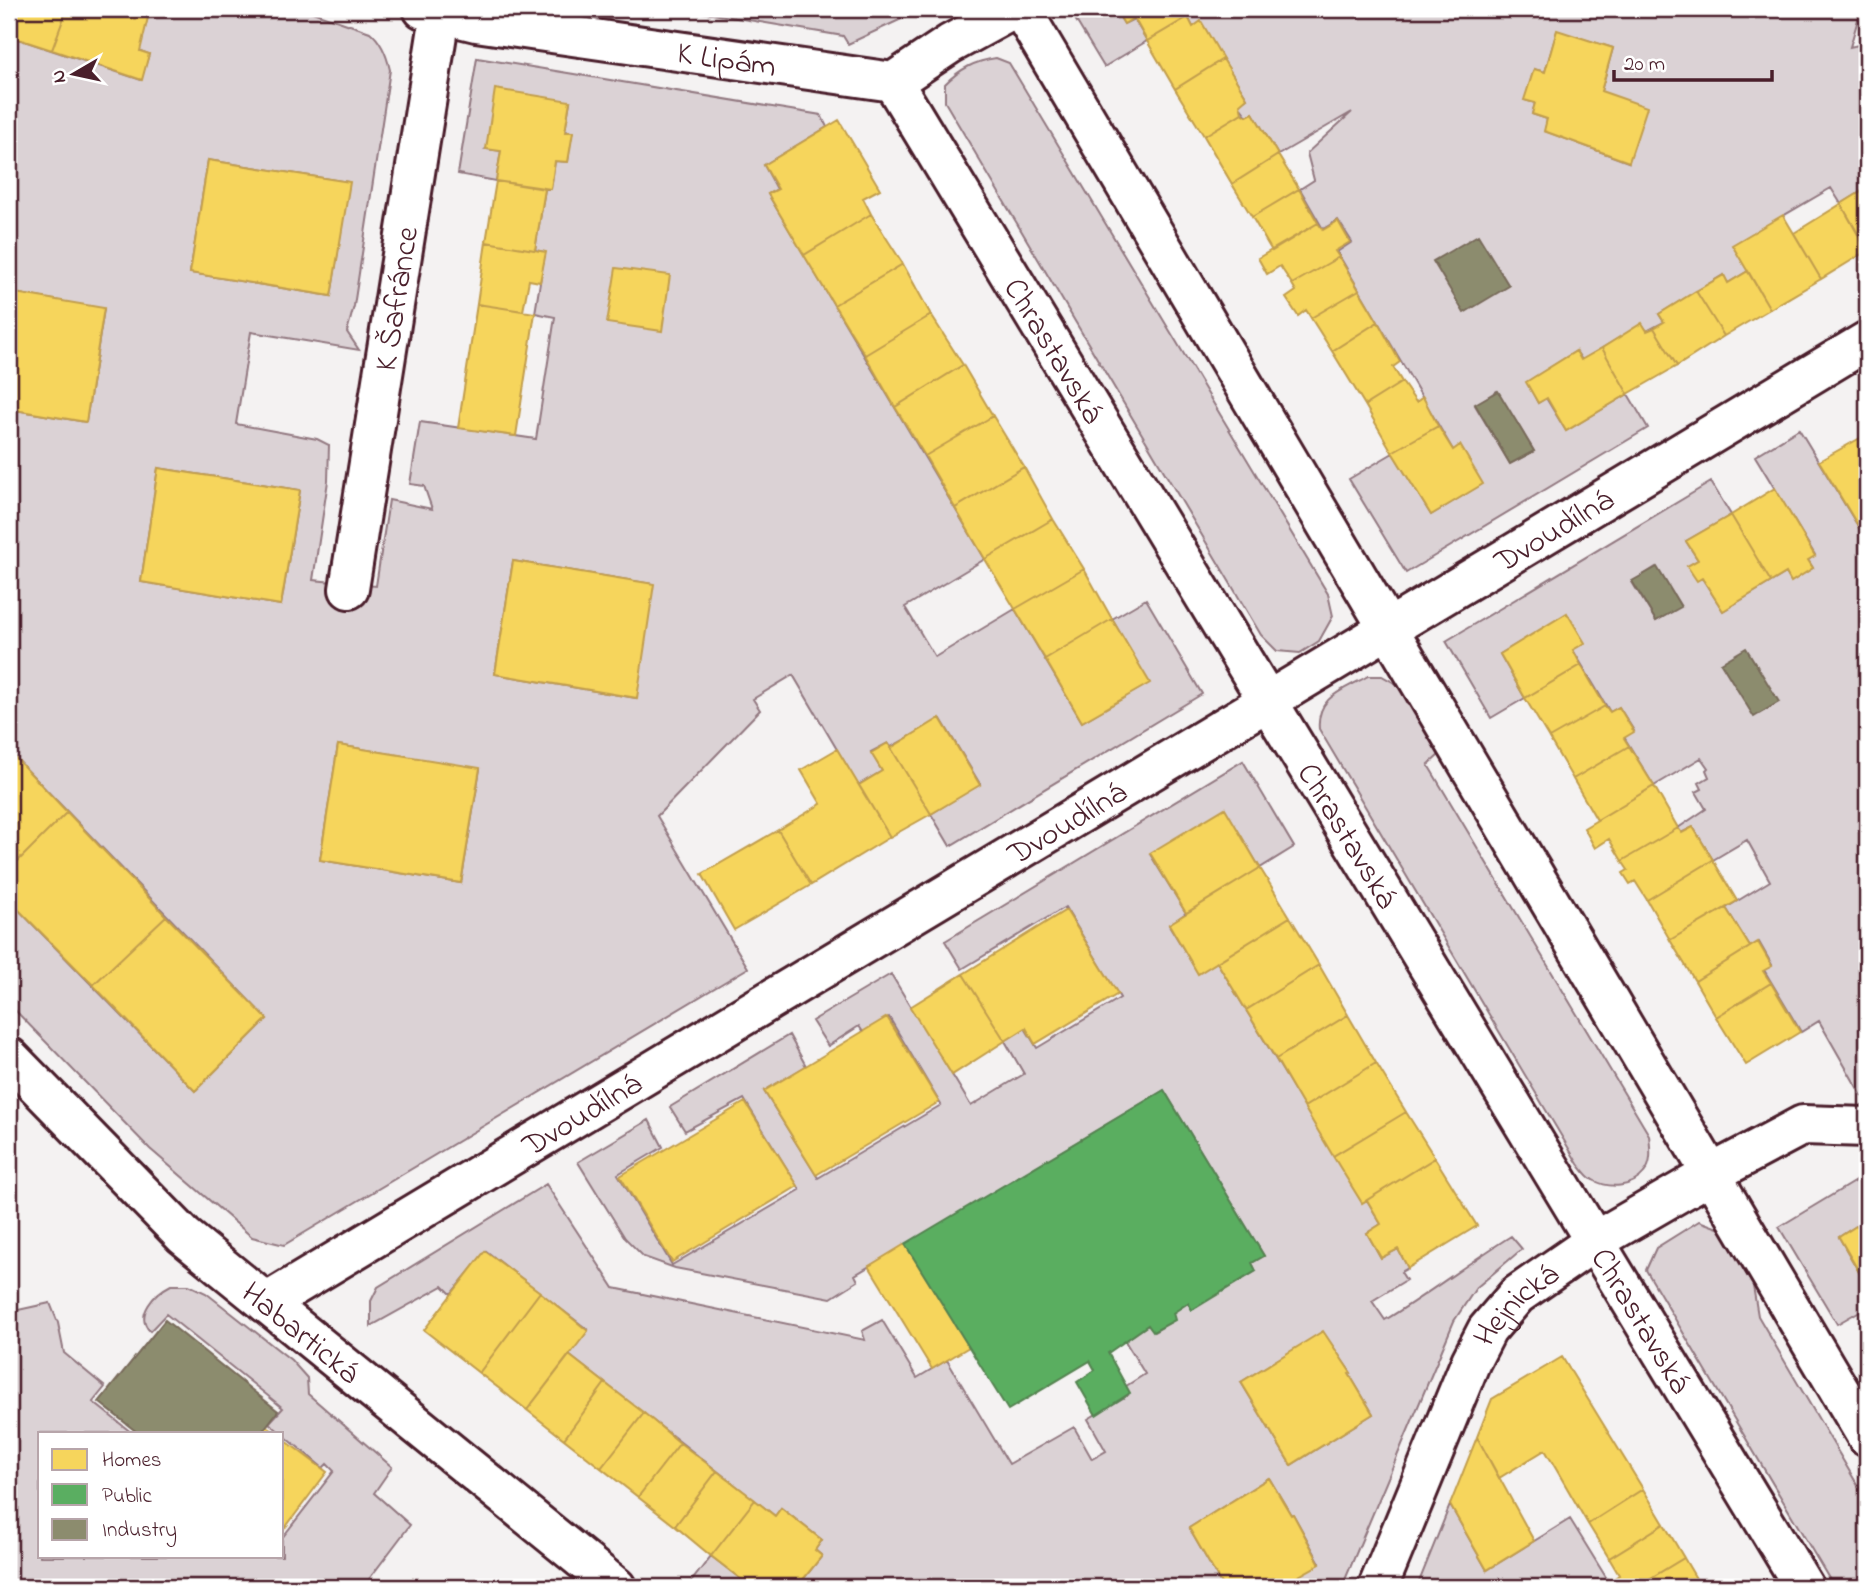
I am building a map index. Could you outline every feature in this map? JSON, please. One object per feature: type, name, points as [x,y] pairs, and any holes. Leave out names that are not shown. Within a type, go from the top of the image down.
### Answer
[{"type":"street","points":[[893,82],[950,44],[1014,9]]},
{"type":"street","points":[[1021,9],[1867,1437]]},
{"type":"street","name":"K Lipám","points":[[435,11],[476,22],[893,82]]},
{"type":"street","name":"K Šafránce","points":[[349,589],[435,11]]},
{"type":"street","name":"Chrastavská","points":[[893,82],[1804,1587]]},
{"type":"street","name":"Dvoudílná","points":[[265,1303],[1867,341]]},
{"type":"street","name":"Habartická","points":[[9,1057],[184,1236],[616,1587]]},
{"type":"street","name":"Hejnická","points":[[1378,1587],[1471,1361],[1487,1330],[1517,1295],[1595,1241],[1803,1125],[1867,1127]]},
{"type":"shaded area","points":[[150,9],[304,9],[370,32],[387,59],[390,70],[354,306],[347,332],[359,350],[251,332],[236,424],[317,439],[329,445],[328,481],[313,580],[376,586],[389,500],[432,509],[424,486],[410,484],[420,422],[536,439],[555,317],[535,313],[545,252],[535,250],[545,189],[551,189],[555,161],[568,162],[572,132],[565,131],[570,102],[486,149],[501,151],[496,181],[458,174],[477,58],[821,115],[827,127],[764,165],[777,189],[768,194],[985,559],[905,607],[935,657],[1015,609],[1082,722],[1149,683],[1112,619],[1146,599],[1202,694],[950,846],[931,814],[980,784],[941,719],[891,747],[888,743],[871,752],[882,771],[858,785],[793,675],[753,699],[760,710],[657,816],[748,968],[284,1245],[252,1237],[150,1149],[9,1004],[9,900],[195,1091],[267,1019],[9,751],[9,409],[86,422],[104,309],[9,292],[9,36],[141,80],[149,54],[138,50]],"holes":[[[208,160],[349,182],[331,296],[190,273]],[[158,468],[300,490],[281,605],[141,582]],[[513,561],[653,584],[636,698],[495,674]],[[338,745],[480,769],[461,883],[320,860]]]},
{"type":"shaded area","points":[[683,9],[923,9],[848,44],[843,36]]},
{"type":"shaded area","points":[[1069,9],[1115,9],[1124,24],[1134,19],[1147,41],[1104,67]]},
{"type":"shaded area","points":[[1197,9],[1861,9],[1850,47],[1867,43],[1867,188],[1841,204],[1831,188],[1733,245],[1748,271],[1728,283],[1723,275],[1659,314],[1664,322],[1647,331],[1642,324],[1582,360],[1576,351],[1527,382],[1538,403],[1546,398],[1566,431],[1628,394],[1648,428],[1406,573],[1349,479],[1393,453],[1431,515],[1482,484],[1453,450],[1337,252],[1352,242],[1338,220],[1323,229],[1300,189],[1314,180],[1307,153],[1352,112],[1278,155],[1253,113],[1247,116],[1238,104],[1247,98],[1200,23],[1193,27],[1188,17],[1198,11]],"holes":[[[1557,31],[1613,48],[1601,91],[1628,162],[1545,131],[1547,119],[1532,114],[1535,103],[1525,100],[1534,69],[1545,72]],[[1497,391],[1534,451],[1510,464],[1475,405]]]},
{"type":"shaded area","points":[[996,58],[1009,63],[1328,594],[1333,616],[1319,641],[1300,653],[1277,651],[1261,635],[945,102],[945,84],[962,70],[981,61]]},
{"type":"shaded area","points":[[1799,429],[1867,541],[1867,1097],[1862,1096],[1819,1021],[1801,1032],[1764,970],[1772,965],[1759,942],[1750,947],[1726,908],[1770,881],[1747,840],[1713,860],[1693,827],[1681,833],[1678,828],[1706,809],[1696,792],[1702,789],[1699,783],[1709,777],[1706,770],[1708,768],[1701,758],[1654,786],[1624,737],[1634,731],[1619,707],[1610,712],[1573,650],[1567,614],[1500,654],[1525,698],[1491,718],[1446,641],[1711,482],[1731,515],[1686,541],[1698,560],[1688,566],[1702,578],[1723,611],[1786,573],[1791,581],[1813,568],[1808,560],[1815,555],[1755,456]],"holes":[[[1656,567],[1680,606],[1656,621],[1632,582]]]},
{"type":"shaded area","points":[[1368,676],[1382,676],[1398,685],[1439,755],[1428,765],[1649,1135],[1649,1165],[1633,1182],[1620,1186],[1599,1183],[1589,1177],[1578,1164],[1319,729],[1319,718],[1327,701],[1341,690]]},
{"type":"shaded area","points":[[1243,761],[1294,847],[1260,868],[1225,809],[1150,854],[1186,913],[1169,925],[1198,973],[1217,962],[1362,1202],[1367,1200],[1381,1224],[1367,1233],[1381,1258],[1398,1249],[1408,1268],[1401,1272],[1406,1280],[1372,1301],[1385,1320],[1511,1236],[1522,1249],[1476,1288],[1454,1321],[1342,1587],[1279,1587],[1320,1563],[1269,1478],[1189,1528],[1223,1587],[797,1587],[822,1556],[815,1550],[822,1540],[781,1508],[775,1516],[569,1355],[588,1330],[486,1251],[451,1294],[443,1286],[371,1326],[371,1301],[378,1287],[546,1184],[614,1288],[865,1340],[862,1331],[882,1320],[917,1378],[947,1360],[1009,1464],[1074,1427],[1092,1459],[1106,1451],[1088,1419],[1128,1395],[1123,1388],[1145,1374],[1125,1341],[1148,1325],[1154,1332],[1174,1320],[1171,1313],[1188,1303],[1192,1309],[1256,1271],[1252,1263],[1264,1256],[1164,1090],[855,1275],[858,1281],[831,1298],[675,1268],[644,1257],[625,1238],[578,1162],[649,1120],[663,1147],[618,1174],[672,1265],[800,1190],[744,1099],[685,1131],[670,1107],[789,1035],[806,1066],[764,1091],[818,1178],[941,1105],[889,1017],[863,1032],[859,1026],[828,1046],[812,1021],[891,974],[971,1106],[1024,1074],[1005,1041],[1025,1028],[1037,1048],[1120,998],[1065,907],[962,969],[945,941]],"holes":[[[1323,1332],[1351,1373],[1349,1374],[1373,1414],[1291,1465],[1241,1382]]]},
{"type":"shaded area","points":[[1867,1174],[1867,1219],[1839,1237],[1867,1286],[1867,1307],[1837,1324],[1779,1227]]},
{"type":"shaded area","points":[[1699,1221],[1726,1231],[1751,1274],[1758,1316],[1867,1501],[1867,1587],[1834,1587],[1646,1270],[1656,1248]]},
{"type":"shaded area","points":[[171,1285],[189,1285],[206,1293],[291,1360],[307,1378],[308,1394],[392,1467],[374,1493],[410,1525],[363,1587],[9,1587],[9,1312],[50,1303],[58,1323],[64,1353],[105,1387],[93,1402],[131,1432],[38,1432],[38,1558],[284,1558],[284,1535],[334,1471],[327,1464],[323,1468],[284,1436],[284,1432],[280,1432],[269,1423],[283,1408],[166,1314],[150,1331],[144,1318],[145,1312],[159,1293]]},
{"type":"shaded area","points":[[1450,1505],[1487,1570],[1570,1519],[1612,1587],[1471,1587],[1461,1583],[1459,1587],[1417,1587]]},
{"type":"shaded area","points":[[711,1556],[751,1587],[689,1587]]},
{"type":"building: Homes","points":[[9,9],[67,9],[52,50],[9,36]]},
{"type":"building: Homes","points":[[67,9],[150,9],[140,51],[149,54],[142,80],[52,50]]},
{"type":"building: Homes","points":[[1115,9],[1182,9],[1188,17],[1147,41],[1134,18],[1124,24]]},
{"type":"building: Homes","points":[[1188,17],[1193,27],[1201,21],[1223,59],[1175,89],[1147,41]]},
{"type":"building: Homes","points":[[1557,30],[1613,48],[1601,91],[1647,107],[1629,162],[1544,131],[1547,119],[1532,114],[1535,103],[1524,100],[1534,69],[1545,72]]},
{"type":"building: Homes","points":[[1223,59],[1247,98],[1240,104],[1242,113],[1204,136],[1175,89]]},
{"type":"building: Homes","points":[[495,89],[570,101],[565,132],[573,132],[568,162],[555,161],[551,189],[496,181],[501,151],[486,149]]},
{"type":"building: Homes","points":[[1242,113],[1247,116],[1253,113],[1278,155],[1232,184],[1204,136]]},
{"type":"building: Homes","points":[[839,120],[880,189],[863,198],[871,214],[804,255],[768,194],[778,189],[764,165]]},
{"type":"building: Homes","points":[[1278,155],[1299,189],[1252,217],[1232,184]]},
{"type":"building: Homes","points":[[208,160],[350,182],[331,296],[190,273]]},
{"type":"building: Homes","points":[[496,181],[545,189],[535,250],[486,242]]},
{"type":"building: Homes","points":[[1867,188],[1867,249],[1841,204]]},
{"type":"building: Homes","points":[[1299,189],[1318,223],[1272,251],[1252,217]]},
{"type":"building: Homes","points":[[1841,204],[1867,251],[1821,279],[1794,233]]},
{"type":"building: Homes","points":[[871,214],[903,264],[834,305],[804,255]]},
{"type":"building: Homes","points":[[1783,215],[1821,279],[1770,309],[1732,245]]},
{"type":"building: Homes","points":[[1338,221],[1350,242],[1335,251],[1339,257],[1292,284],[1280,266],[1267,274],[1258,258],[1318,223],[1323,230]]},
{"type":"building: Homes","points":[[486,242],[546,252],[540,282],[529,280],[523,311],[477,304]]},
{"type":"building: Homes","points":[[1339,257],[1359,290],[1311,318],[1306,310],[1298,316],[1286,298],[1296,291],[1292,284]]},
{"type":"building: Homes","points":[[903,264],[931,315],[865,355],[834,305]]},
{"type":"building: Homes","points":[[616,268],[670,275],[662,331],[607,323]]},
{"type":"building: Homes","points":[[1748,271],[1770,309],[1724,336],[1696,291],[1724,275],[1728,283]]},
{"type":"building: Homes","points":[[1359,290],[1378,322],[1332,351],[1311,318]]},
{"type":"building: Homes","points":[[1696,291],[1724,336],[1677,366],[1654,328],[1664,322],[1659,314]]},
{"type":"building: Homes","points":[[9,292],[104,308],[86,422],[9,409]]},
{"type":"building: Homes","points":[[477,304],[535,313],[516,436],[458,428]]},
{"type":"building: Homes","points":[[931,315],[963,365],[895,407],[865,355]]},
{"type":"building: Homes","points":[[1378,322],[1400,362],[1393,367],[1402,382],[1365,405],[1332,351]]},
{"type":"building: Homes","points":[[1642,323],[1647,331],[1654,328],[1677,366],[1628,394],[1602,348]]},
{"type":"building: Homes","points":[[1602,348],[1628,394],[1566,431],[1547,398],[1538,403],[1526,382],[1576,351],[1581,360]]},
{"type":"building: Homes","points":[[963,365],[993,416],[925,456],[895,407]]},
{"type":"building: Homes","points":[[1402,382],[1416,402],[1423,397],[1438,426],[1392,452],[1365,405]]},
{"type":"building: Homes","points":[[993,416],[1024,467],[955,508],[925,456]]},
{"type":"building: Homes","points":[[1438,426],[1453,450],[1460,445],[1483,484],[1431,515],[1392,452]]},
{"type":"building: Homes","points":[[1862,437],[1867,445],[1866,539],[1819,461]]},
{"type":"building: Homes","points":[[1024,467],[1053,519],[985,559],[955,508]]},
{"type":"building: Homes","points":[[158,468],[300,490],[281,605],[141,582]]},
{"type":"building: Homes","points":[[1775,488],[1815,556],[1808,560],[1813,568],[1791,582],[1786,573],[1771,582],[1731,515]]},
{"type":"building: Homes","points":[[1731,515],[1771,582],[1723,611],[1702,578],[1697,581],[1687,566],[1698,560],[1686,541]]},
{"type":"building: Homes","points":[[1053,519],[1084,569],[1015,609],[985,559]]},
{"type":"building: Homes","points":[[513,561],[654,584],[637,698],[495,674]]},
{"type":"building: Homes","points":[[1084,569],[1112,619],[1045,659],[1015,609]]},
{"type":"building: Homes","points":[[1567,613],[1585,643],[1573,650],[1581,665],[1525,698],[1500,654]]},
{"type":"building: Homes","points":[[1112,619],[1150,683],[1082,722],[1045,659]]},
{"type":"building: Homes","points":[[1581,665],[1605,706],[1549,738],[1525,698]]},
{"type":"building: Homes","points":[[1605,706],[1610,712],[1619,707],[1634,732],[1624,738],[1629,746],[1573,779],[1549,738]]},
{"type":"building: Homes","points":[[940,718],[980,785],[931,814],[891,748]]},
{"type":"building: Homes","points":[[888,743],[931,814],[890,837],[859,785],[882,771],[871,753]]},
{"type":"building: Homes","points":[[338,745],[480,768],[461,883],[320,860]]},
{"type":"building: Homes","points":[[1629,746],[1654,786],[1597,820],[1573,779]]},
{"type":"building: Homes","points":[[837,749],[890,837],[811,885],[778,830],[821,804],[801,770]]},
{"type":"building: Homes","points":[[9,751],[67,812],[9,870]]},
{"type":"building: Homes","points":[[1654,786],[1678,828],[1622,861],[1609,839],[1595,848],[1584,828]]},
{"type":"building: Homes","points":[[1225,808],[1260,868],[1186,913],[1150,853]]},
{"type":"building: Homes","points":[[67,812],[166,916],[93,985],[9,900],[9,870]]},
{"type":"building: Homes","points":[[1693,827],[1713,860],[1647,900],[1635,881],[1630,884],[1623,873],[1628,870],[1622,861],[1678,828],[1682,833]]},
{"type":"building: Homes","points":[[778,830],[811,885],[734,930],[702,874]]},
{"type":"building: Homes","points":[[1713,860],[1737,901],[1670,940],[1647,900]]},
{"type":"building: Homes","points":[[1260,868],[1290,917],[1198,974],[1169,924]]},
{"type":"building: Homes","points":[[1726,908],[1750,947],[1695,981],[1670,940]]},
{"type":"building: Homes","points":[[1066,910],[1118,994],[1035,1044],[1026,1028],[1005,1041],[963,974]]},
{"type":"building: Homes","points":[[166,916],[267,1019],[195,1091],[93,985]]},
{"type":"building: Homes","points":[[1290,917],[1319,965],[1246,1010],[1217,962]]},
{"type":"building: Homes","points":[[1758,942],[1772,966],[1763,971],[1771,983],[1716,1017],[1695,981]]},
{"type":"building: Homes","points":[[1319,965],[1348,1015],[1276,1059],[1246,1010]]},
{"type":"building: Homes","points":[[963,974],[1005,1041],[952,1075],[910,1007]]},
{"type":"building: Homes","points":[[1771,983],[1800,1032],[1746,1065],[1716,1017]]},
{"type":"building: Homes","points":[[1348,1015],[1376,1063],[1304,1107],[1276,1059]]},
{"type":"building: Homes","points":[[887,1017],[939,1102],[816,1175],[764,1091]]},
{"type":"building: Homes","points":[[1376,1063],[1406,1112],[1333,1156],[1304,1107]]},
{"type":"building: Homes","points":[[745,1102],[798,1186],[672,1262],[620,1176]]},
{"type":"building: Homes","points":[[1406,1112],[1435,1158],[1362,1203],[1333,1156]]},
{"type":"building: Homes","points":[[1435,1158],[1477,1226],[1408,1268],[1398,1249],[1381,1258],[1367,1233],[1381,1224],[1367,1200]]},
{"type":"building: Homes","points":[[1867,1219],[1867,1286],[1839,1237]]},
{"type":"building: Homes","points":[[905,1244],[969,1347],[932,1369],[869,1266]]},
{"type":"building: Homes","points":[[485,1251],[540,1292],[479,1373],[424,1330]]},
{"type":"building: Homes","points":[[540,1292],[588,1331],[527,1410],[479,1373]]},
{"type":"building: Homes","points":[[1323,1331],[1351,1373],[1349,1374],[1373,1414],[1291,1465],[1241,1382]]},
{"type":"building: Homes","points":[[569,1355],[605,1383],[564,1439],[527,1410]]},
{"type":"building: Homes","points":[[1562,1357],[1643,1489],[1588,1524],[1545,1450],[1499,1478],[1477,1437],[1492,1399]]},
{"type":"building: Homes","points":[[605,1383],[644,1413],[601,1468],[564,1439]]},
{"type":"building: Homes","points":[[644,1413],[680,1443],[638,1497],[601,1468]]},
{"type":"building: Homes","points":[[266,1426],[275,1432],[262,1432]]},
{"type":"building: Homes","points":[[1477,1437],[1534,1541],[1487,1570],[1450,1505]]},
{"type":"building: Homes","points":[[284,1440],[327,1472],[284,1529]]},
{"type":"building: Homes","points":[[680,1443],[717,1471],[675,1526],[638,1497]]},
{"type":"building: Homes","points":[[717,1471],[755,1500],[711,1556],[675,1526]]},
{"type":"building: Homes","points":[[1269,1478],[1291,1515],[1293,1514],[1320,1564],[1279,1587],[1223,1587],[1189,1528]]},
{"type":"building: Homes","points":[[1643,1489],[1664,1524],[1609,1558],[1588,1524]]},
{"type":"building: Homes","points":[[755,1500],[775,1516],[781,1508],[822,1540],[815,1550],[822,1556],[797,1587],[751,1587],[711,1556]]},
{"type":"building: Homes","points":[[1664,1524],[1684,1558],[1636,1587],[1612,1587],[1609,1582],[1619,1575],[1609,1558]]},
{"type":"building: Homes","points":[[1684,1558],[1701,1587],[1636,1587]]},
{"type":"building: Public","points":[[1164,1090],[1264,1256],[1252,1263],[1256,1271],[1192,1310],[1188,1303],[1173,1313],[1175,1320],[1153,1332],[1148,1325],[1108,1353],[1130,1393],[1096,1415],[1077,1382],[1095,1370],[1090,1361],[1008,1410],[905,1244]]},
{"type":"building: Industry","points":[[1478,235],[1509,286],[1464,313],[1433,261]]},
{"type":"building: Industry","points":[[1498,391],[1534,451],[1510,464],[1475,404]]},
{"type":"building: Industry","points":[[1657,567],[1681,607],[1656,621],[1632,581]]},
{"type":"building: Industry","points":[[1746,648],[1779,702],[1754,717],[1721,663]]},
{"type":"building: Industry","points":[[165,1320],[278,1411],[262,1432],[137,1432],[99,1402]]}]
